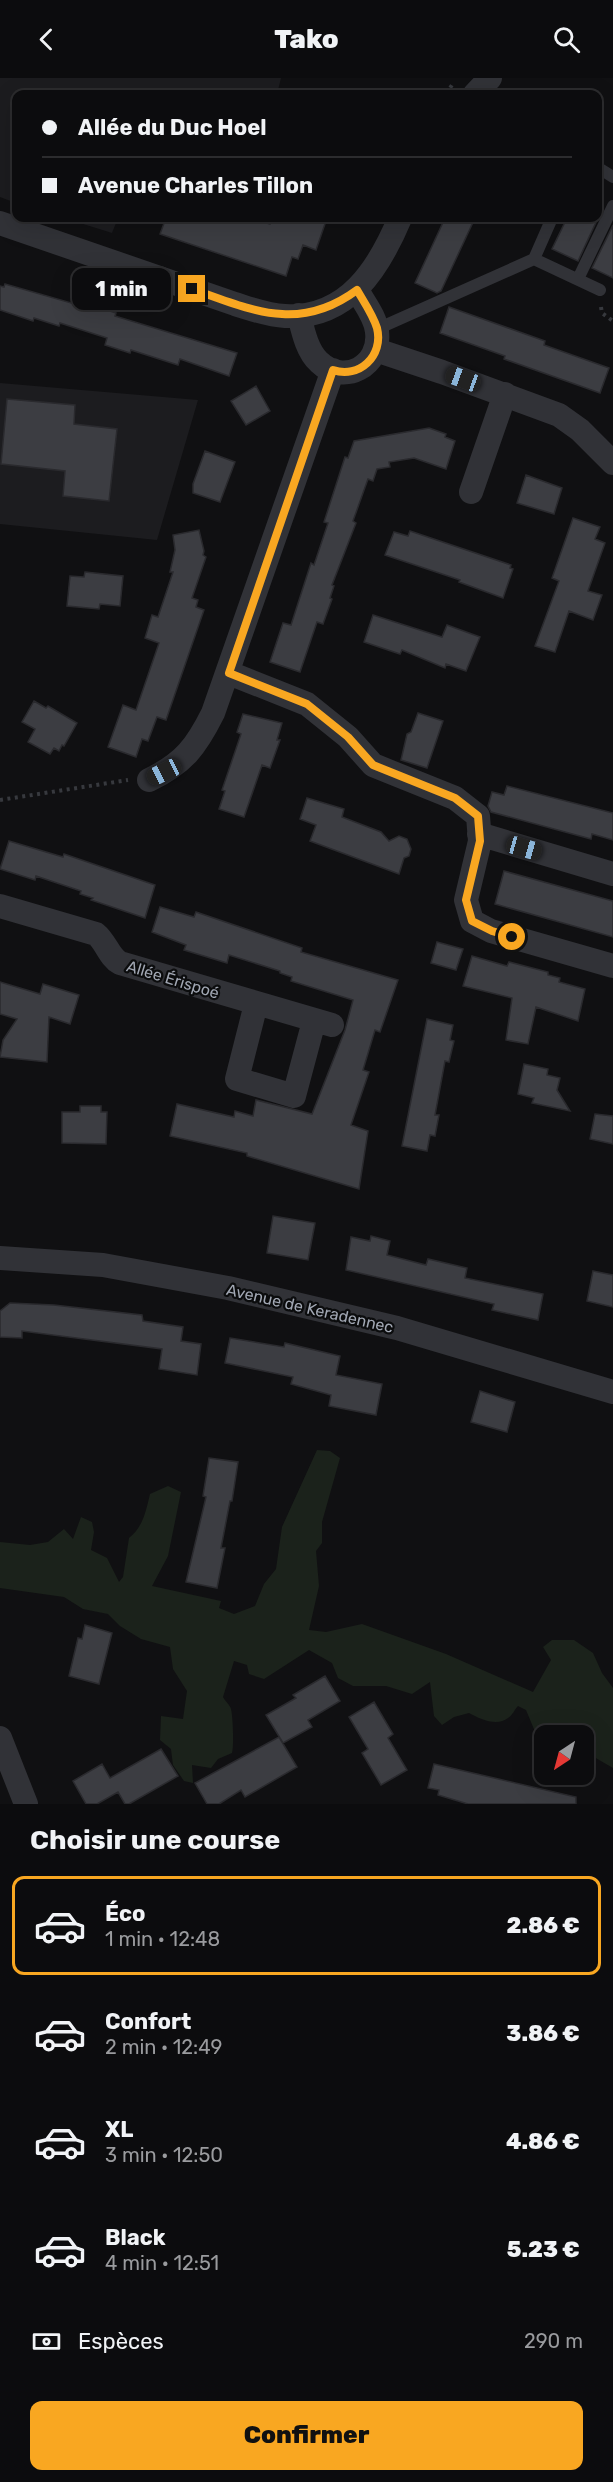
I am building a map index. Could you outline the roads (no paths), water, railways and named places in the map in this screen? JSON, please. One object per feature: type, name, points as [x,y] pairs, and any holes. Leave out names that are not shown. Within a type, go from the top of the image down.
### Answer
[{"type":"street","points":[[0,223],[235,304],[272,315],[299,315],[337,303],[357,290],[386,250],[398,222]]},
{"type":"street","points":[[299,315],[309,348],[317,360],[333,370],[346,373],[356,371],[365,366],[376,340],[357,290]]},
{"type":"street","points":[[376,340],[559,415],[580,430],[613,463]]},
{"type":"street","points":[[149,780],[176,765],[197,744],[213,713],[229,673],[333,370]]},
{"type":"street","points":[[471,492],[505,394]]},
{"type":"street","points":[[229,673],[307,704],[348,737],[373,765],[455,798],[478,816],[480,841],[466,900],[472,921],[492,931],[613,966]]},
{"type":"street","points":[[479,834],[613,874]]},
{"type":"street","name":"Allée Érispoé","points":[[0,906],[96,934],[102,939],[115,960],[120,963],[323,1023],[294,1096],[237,1079],[256,1005]]},
{"type":"street","name":"Avenue de Keradennec","points":[[0,1258],[103,1265],[228,1288],[398,1328],[613,1392]]},
{"type":"street","points":[[0,1738],[26,1804]]},
{"type":"lane","points":[[578,279],[613,206]]},
{"type":"lane","points":[[376,340],[534,260],[550,222]]},
{"type":"lane","points":[[534,260],[600,290]]}]
